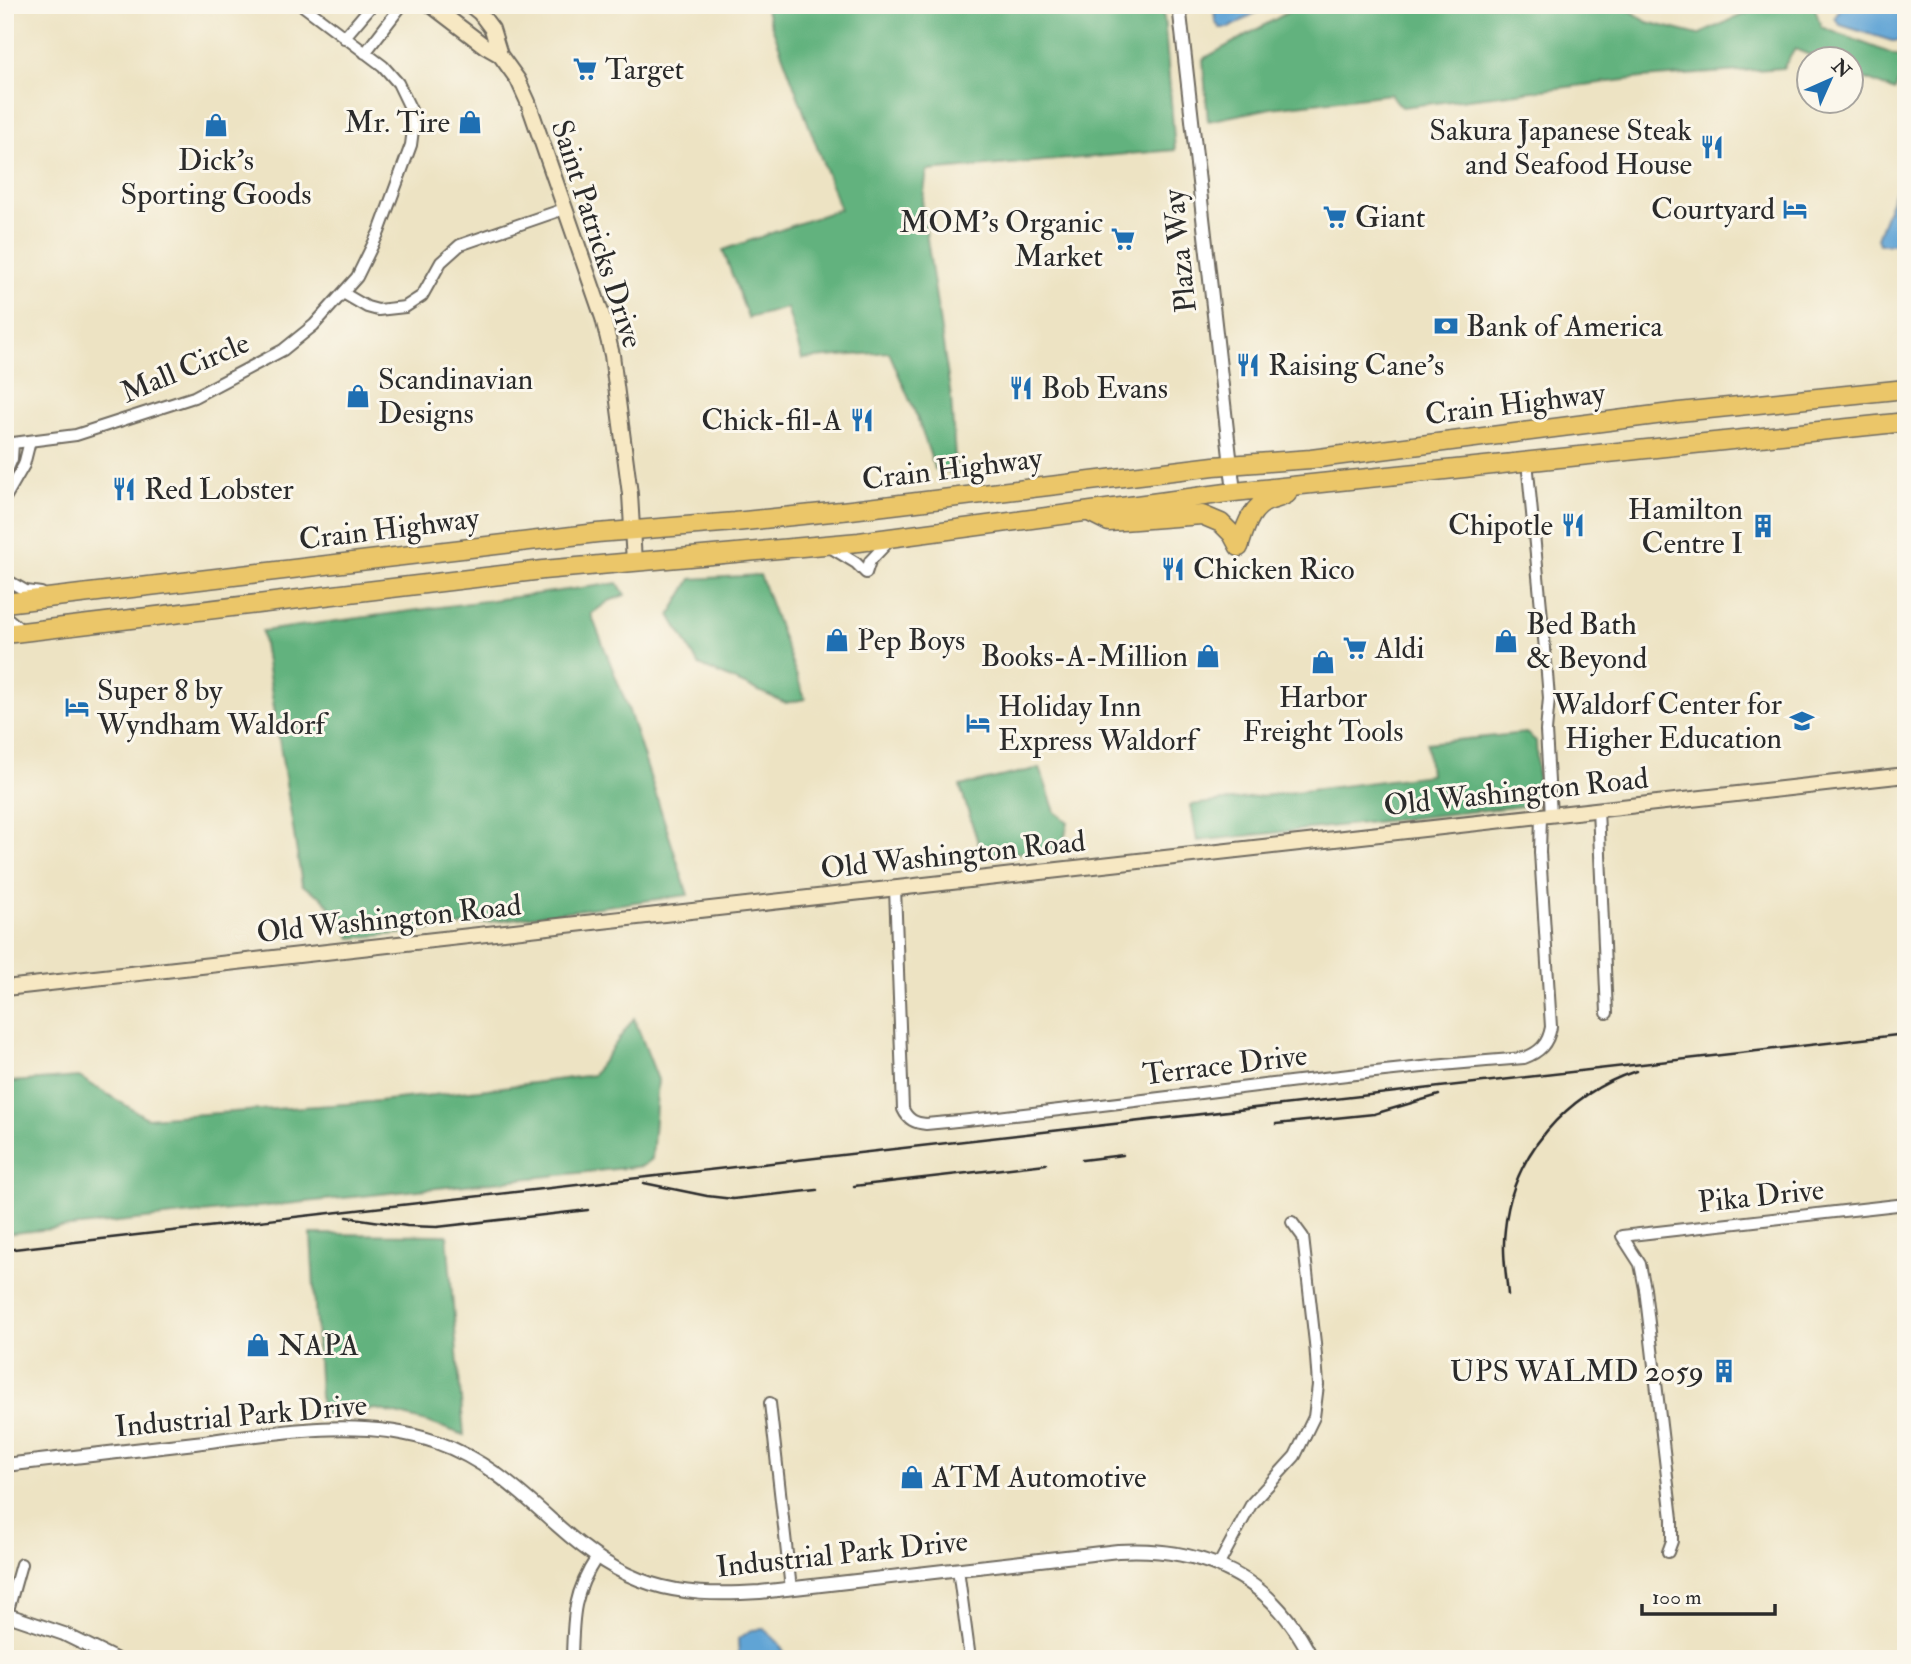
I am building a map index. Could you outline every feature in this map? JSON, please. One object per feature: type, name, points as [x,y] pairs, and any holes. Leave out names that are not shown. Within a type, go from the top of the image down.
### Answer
[{"type":"highway","name":"Crain Highway","points":[[5,603],[631,529],[735,522],[1231,464],[1311,459],[1679,412],[1906,389]]},
{"type":"highway","name":"Crain Highway","points":[[5,634],[634,562],[825,545],[1234,492],[1906,422]]},
{"type":"highway","points":[[1088,512],[1109,522],[1202,515],[1221,523],[1232,534],[1239,547],[1254,510],[1298,486]]},
{"type":"main road","name":"Saint Patricks Drive","points":[[431,5],[500,55]]},
{"type":"main road","name":"Saint Patricks Drive","points":[[475,8],[492,29],[500,55],[514,73],[528,102],[607,332],[630,494],[634,562]]},
{"type":"main road","name":"Old Washington Road","points":[[5,988],[1906,775]]},
{"type":"street","name":"Mall Circle","points":[[9,443],[76,435],[194,397],[281,352],[314,325],[365,265],[403,165],[413,131],[412,112],[403,93],[383,66],[302,5]]},
{"type":"street","points":[[344,38],[372,5]]},
{"type":"street","points":[[365,53],[402,5]]},
{"type":"street","name":"Plaza Way","points":[[1180,5],[1234,492]]},
{"type":"street","points":[[343,293],[377,310],[405,307],[422,296],[441,262],[460,245],[564,209]]},
{"type":"street","points":[[5,498],[24,466],[30,440]]},
{"type":"street","points":[[5,475],[9,470],[9,443]]},
{"type":"street","points":[[1527,461],[1549,698],[1546,731],[1546,815]]},
{"type":"street","points":[[825,545],[856,563],[866,573],[870,561],[893,537]]},
{"type":"street","points":[[5,579],[26,591],[61,595]]},
{"type":"street","points":[[5,616],[24,632]]},
{"type":"street","points":[[1598,809],[1607,1013]]},
{"type":"street","name":"Terrace Drive","points":[[895,888],[903,1109],[906,1115],[917,1123],[926,1124],[1040,1114],[1111,1102],[1524,1058],[1535,1053],[1548,1041],[1551,1027],[1540,852],[1546,815]]},
{"type":"street","name":"Pika Drive","points":[[1668,1552],[1672,1541],[1672,1519],[1645,1289],[1640,1264],[1622,1236],[1906,1204]]},
{"type":"street","points":[[1219,1564],[1252,1503],[1295,1456],[1314,1417],[1318,1375],[1313,1324],[1303,1237],[1292,1222]]},
{"type":"street","points":[[770,1403],[791,1589]]},
{"type":"street","name":"Industrial Park Drive","points":[[5,1465],[254,1436],[342,1428],[382,1430],[435,1442],[487,1466],[597,1558],[629,1576],[674,1591],[716,1595],[1146,1550],[1184,1554],[1219,1564],[1247,1580],[1292,1625],[1312,1659]]},
{"type":"street","points":[[572,1659],[578,1593],[584,1576],[597,1558]]},
{"type":"street","points":[[21,1564],[6,1617],[64,1634],[115,1659]]},
{"type":"street","points":[[958,1569],[970,1659]]},
{"type":"green space","points":[[764,5],[1163,5],[1175,150],[927,171],[922,206],[951,397],[956,473],[935,469],[917,417],[889,352],[802,359],[787,308],[748,318],[723,250],[840,209]]},
{"type":"green space","points":[[1301,5],[1622,5],[1647,22],[1698,35],[1764,5],[1814,5],[1821,27],[1906,59],[1895,91],[1866,79],[1866,46],[1796,46],[1783,68],[1642,78],[1402,107],[1390,94],[1271,108],[1208,121],[1203,59]]},
{"type":"green space","points":[[760,575],[805,699],[786,703],[699,665],[670,615],[691,579]]},
{"type":"green space","points":[[618,583],[625,595],[609,601],[591,614],[628,708],[688,895],[408,933],[351,938],[323,898],[302,885],[262,631]]},
{"type":"green space","points":[[1526,733],[1536,741],[1538,788],[1533,801],[1523,806],[1197,841],[1191,805],[1430,775],[1427,743]]},
{"type":"green space","points":[[1040,768],[1055,812],[1068,822],[1062,850],[982,855],[960,786]]},
{"type":"green space","points":[[634,1018],[658,1080],[652,1159],[643,1166],[5,1234],[5,1088],[11,1082],[79,1077],[147,1118],[360,1103],[593,1075]]},
{"type":"green space","points":[[311,1234],[447,1235],[464,1435],[377,1409],[321,1414]]},
{"type":"water","points":[[1214,5],[1269,5],[1229,28],[1220,28],[1215,21]]},
{"type":"water","points":[[1662,5],[1739,5],[1690,11]]},
{"type":"water","points":[[1842,5],[1906,5],[1904,41],[1892,41],[1840,25],[1835,18]]},
{"type":"water","points":[[1906,162],[1906,185],[1900,194],[1896,213],[1898,240],[1896,244],[1879,244],[1877,238]]},
{"type":"water","points":[[764,1629],[779,1643],[787,1659],[739,1659],[738,1639],[752,1630]]},
{"type":"railway","points":[[5,1250],[1906,1034]]},
{"type":"railway","points":[[1508,1295],[1504,1254],[1505,1229],[1510,1202],[1531,1153],[1547,1131],[1587,1095],[1636,1071]]},
{"type":"railway","points":[[1276,1124],[1374,1114],[1439,1095]]},
{"type":"railway","points":[[1082,1160],[1123,1155]]},
{"type":"railway","points":[[854,1186],[1046,1164]]},
{"type":"railway","points":[[644,1183],[733,1199],[817,1190]]},
{"type":"railway","points":[[347,1217],[407,1226],[437,1227],[588,1210]]},
{"type":"place","name":"Target","points":[[585,69]]},
{"type":"place","name":"Mr. Tire","points":[[470,122]]},
{"type":"place","name":"Dick's Sporting Goods","points":[[216,125]]},
{"type":"place","name":"Sakura Japanese Steak and Seafood House","points":[[1712,147]]},
{"type":"place","name":"Courtyard","points":[[1795,209]]},
{"type":"place","name":"Giant","points":[[1335,217]]},
{"type":"place","name":"MOM's Organic Market","points":[[1123,239]]},
{"type":"place","name":"Bank of America","points":[[1446,326]]},
{"type":"place","name":"Raising Cane's","points":[[1248,365]]},
{"type":"place","name":"Bob Evans","points":[[1021,388]]},
{"type":"place","name":"Scandinavian Designs","points":[[358,396]]},
{"type":"place","name":"Chick-fil-A","points":[[862,420]]},
{"type":"place","name":"Red Lobster","points":[[124,489]]},
{"type":"place","name":"Chipotle","points":[[1573,525]]},
{"type":"place","name":"Hamilton Centre I","points":[[1763,526]]},
{"type":"place","name":"Chicken Rico","points":[[1173,569]]},
{"type":"place","name":"Pep Boys","points":[[837,640]]},
{"type":"place","name":"Bed Bath & Beyond","points":[[1506,641]]},
{"type":"place","name":"Aldi","points":[[1355,648]]},
{"type":"place","name":"Books-A-Million","points":[[1208,656]]},
{"type":"place","name":"Harbor Freight Tools","points":[[1323,662]]},
{"type":"place","name":"Super 8 by Wyndham Waldorf","points":[[77,707]]},
{"type":"place","name":"Waldorf Center for Higher Education","points":[[1802,721]]},
{"type":"place","name":"Holiday Inn Express Waldorf","points":[[978,723]]},
{"type":"place","name":"NAPA","points":[[258,1345]]},
{"type":"place","name":"UPS WALMD 2059","points":[[1724,1371]]},
{"type":"place","name":"ATM Automotive","points":[[912,1477]]}]
